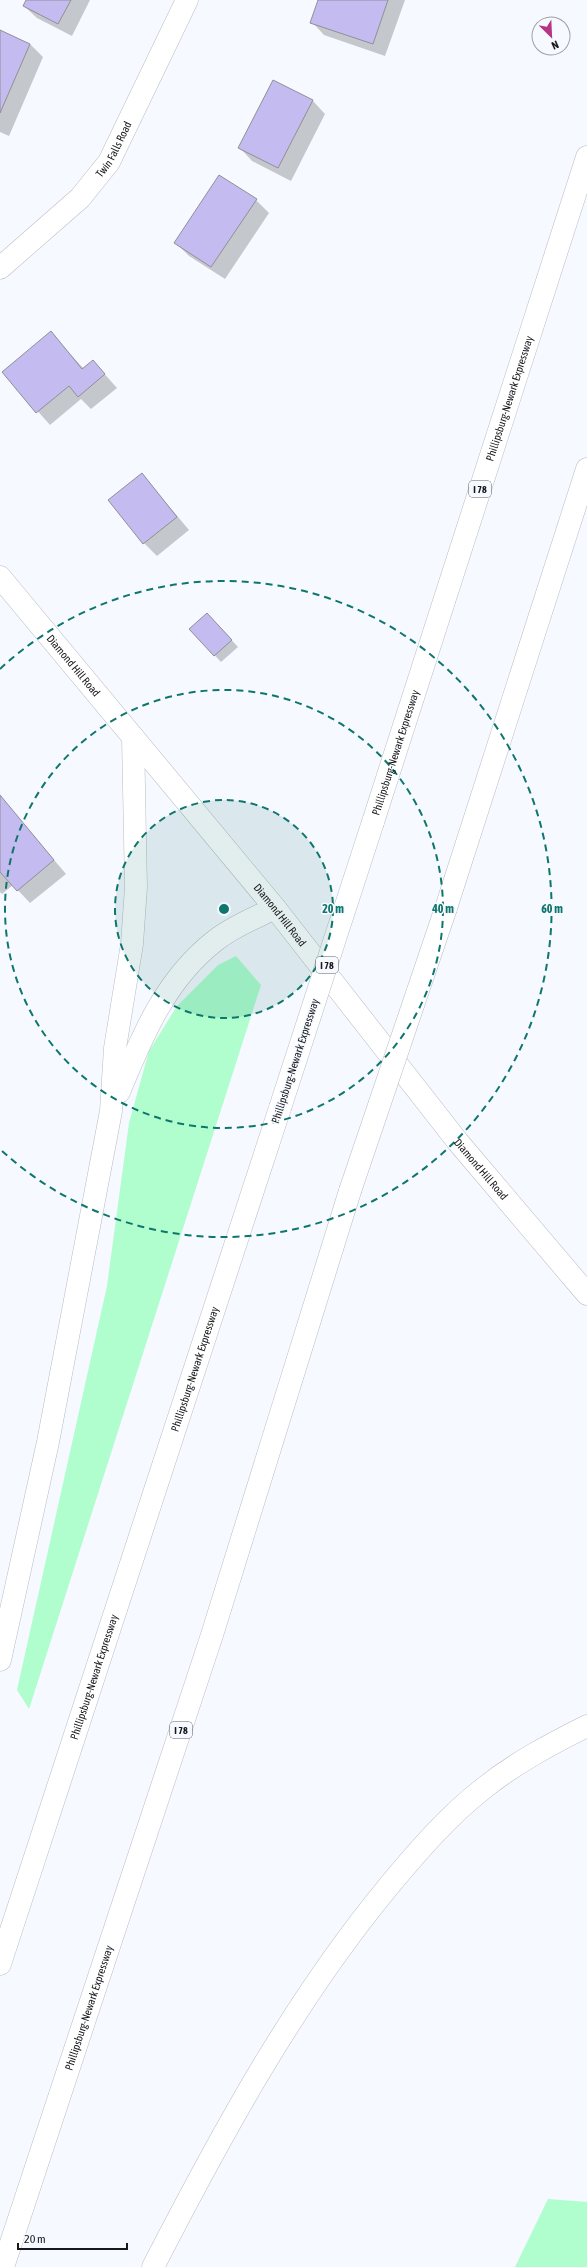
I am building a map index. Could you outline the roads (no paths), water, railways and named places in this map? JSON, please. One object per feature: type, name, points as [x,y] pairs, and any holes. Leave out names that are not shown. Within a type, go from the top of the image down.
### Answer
[{"type":"main road","name":"Twin Falls Road","points":[[0,268],[80,198],[109,162],[187,0]]},
{"type":"main road","name":"Phillipsburg-Newark Expressway","points":[[0,1964],[373,822],[587,157]]},
{"type":"main road","name":"Phillipsburg-Newark Expressway","points":[[3,2267],[212,1635],[350,1191],[446,908],[587,468]]},
{"type":"main road","name":"Diamond Hill Road","points":[[0,577],[275,908],[458,1142],[587,1294]]},
{"type":"main road","points":[[0,1660],[48,1442],[111,1112],[115,1048],[132,944],[136,887],[133,737]]},
{"type":"main road","points":[[111,1112],[144,1031],[175,981],[193,959],[216,940],[236,927],[275,908]]},
{"type":"main road","points":[[153,2267],[262,2069],[310,1993],[362,1919],[424,1844],[483,1788],[551,1745],[587,1726]]}]
